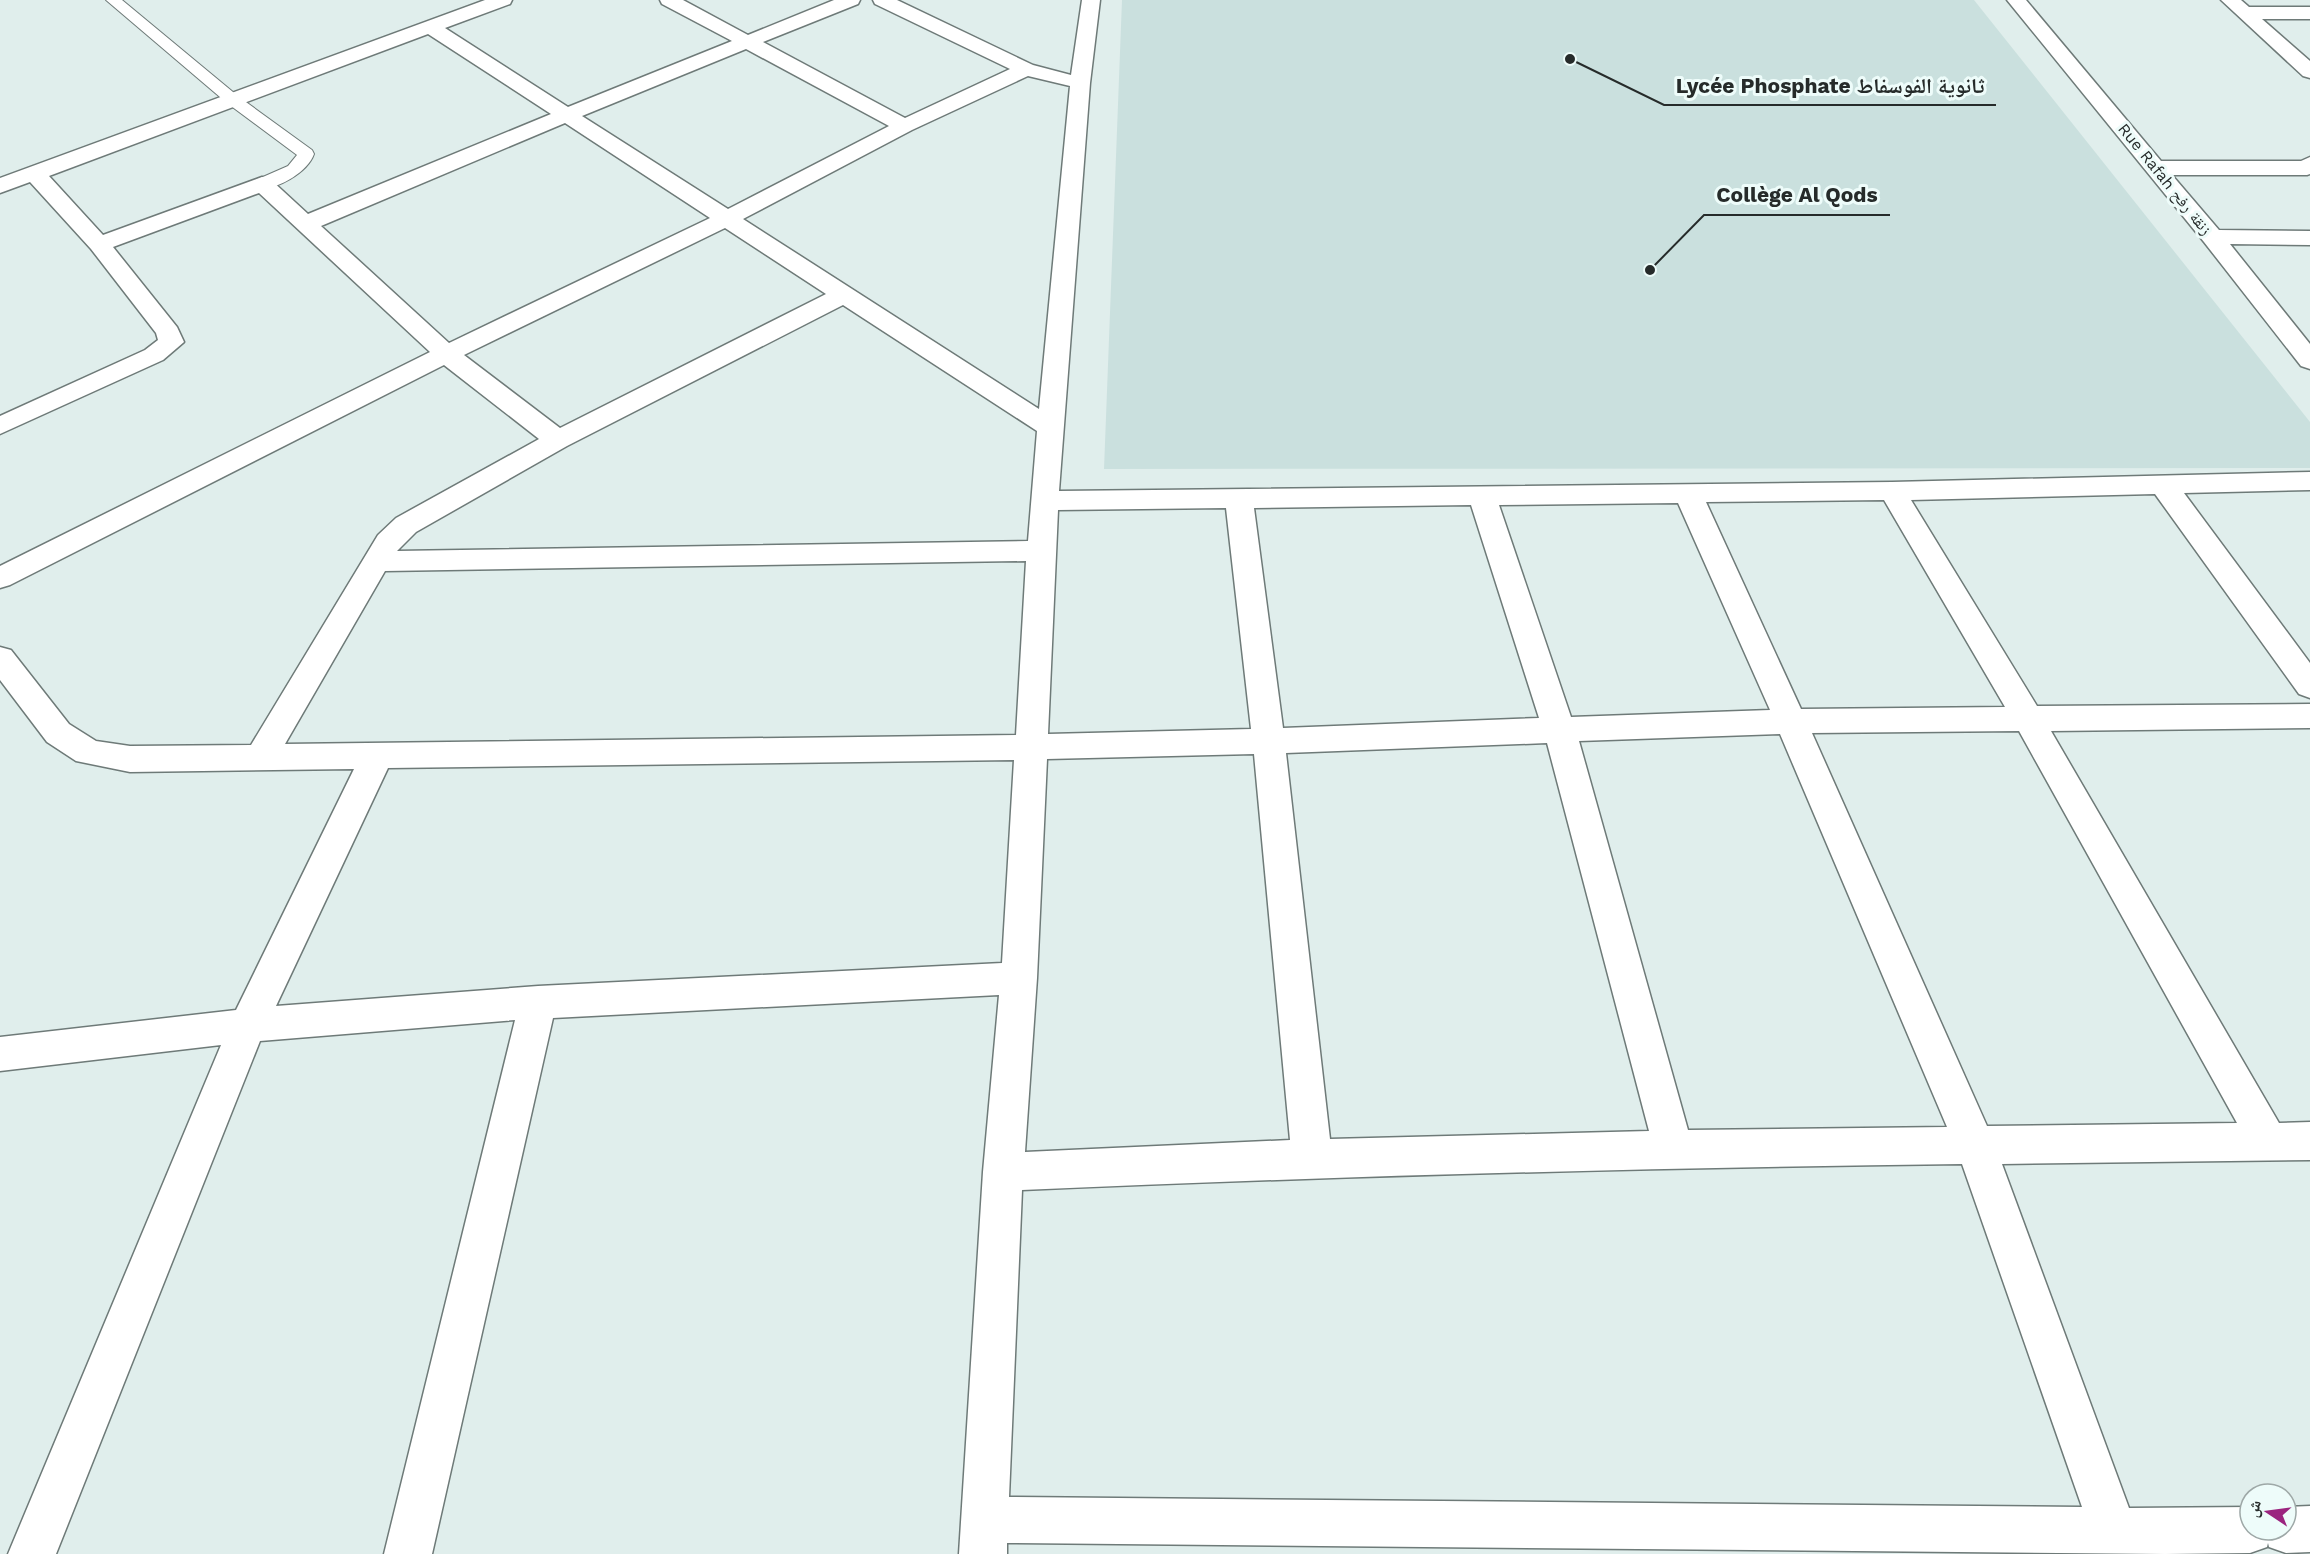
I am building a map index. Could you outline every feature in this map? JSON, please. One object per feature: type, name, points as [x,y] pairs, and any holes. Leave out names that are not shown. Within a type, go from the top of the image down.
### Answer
[{"type":"street","points":[[444,0],[465,13]]},
{"type":"street","points":[[0,186],[503,0]]},
{"type":"street","points":[[669,0],[905,126]]},
{"type":"street","points":[[304,224],[851,0]]},
{"type":"street","points":[[882,0],[1026,69],[1080,83]]},
{"type":"street","points":[[1091,0],[1080,83],[1044,501],[1033,747],[1019,978],[1003,1172],[984,1537],[2238,1530]]},
{"type":"street","name":"Rue Rafah زنقة رفح","points":[[2016,0],[2156,168],[2310,361]]},
{"type":"street","points":[[2230,0],[2310,72]]},
{"type":"street","points":[[2246,13],[2310,13]]},
{"type":"street","points":[[429,26],[1050,428]]},
{"type":"street","points":[[0,578],[446,354],[726,219],[905,126],[1026,69]]},
{"type":"street","points":[[2156,168],[2307,168],[2310,164]]},
{"type":"street","points":[[0,426],[154,355],[171,342],[168,332],[99,244],[34,174]]},
{"type":"street","points":[[99,244],[261,184],[446,354],[558,440]]},
{"type":"street","points":[[2212,237],[2310,238]]},
{"type":"street","points":[[260,758],[376,561],[388,542],[406,525],[558,440],[843,295]]},
{"type":"street","points":[[1044,501],[1892,491],[2164,486],[2310,480]]},
{"type":"street","points":[[2164,486],[2310,686]]},
{"type":"street","points":[[1892,491],[2027,717],[2269,1142]]},
{"type":"street","points":[[1688,494],[1791,721],[1976,1145],[2114,1531]]},
{"type":"street","points":[[1482,496],[1559,729],[1674,1149]]},
{"type":"street","points":[[1239,499],[1269,741],[1312,1158]]},
{"type":"street","points":[[376,561],[1043,550]]},
{"type":"street","points":[[0,658],[58,733],[88,752],[130,759],[1033,747],[1269,741],[1791,721],[2310,716]]},
{"type":"street","points":[[32,1554],[248,1025],[376,756]]},
{"type":"street","points":[[0,1054],[248,1025],[538,1002],[1019,978]]},
{"type":"street","points":[[408,1554],[538,1002]]},
{"type":"street","points":[[1003,1172],[1312,1158],[1674,1149],[2310,1141]]},
{"type":"lane","points":[[112,0],[233,100],[306,154],[304,162],[296,170],[261,184]]},
{"type":"shaded area","points":[[1122,0],[1974,0],[2310,422],[2310,468],[1104,469]]},
{"type":"place","name":"Lycée Phosphate ثانوية الفوسفاط","points":[[1570,59]]},
{"type":"place","name":"Collège Al Qods","points":[[1650,270]]}]
